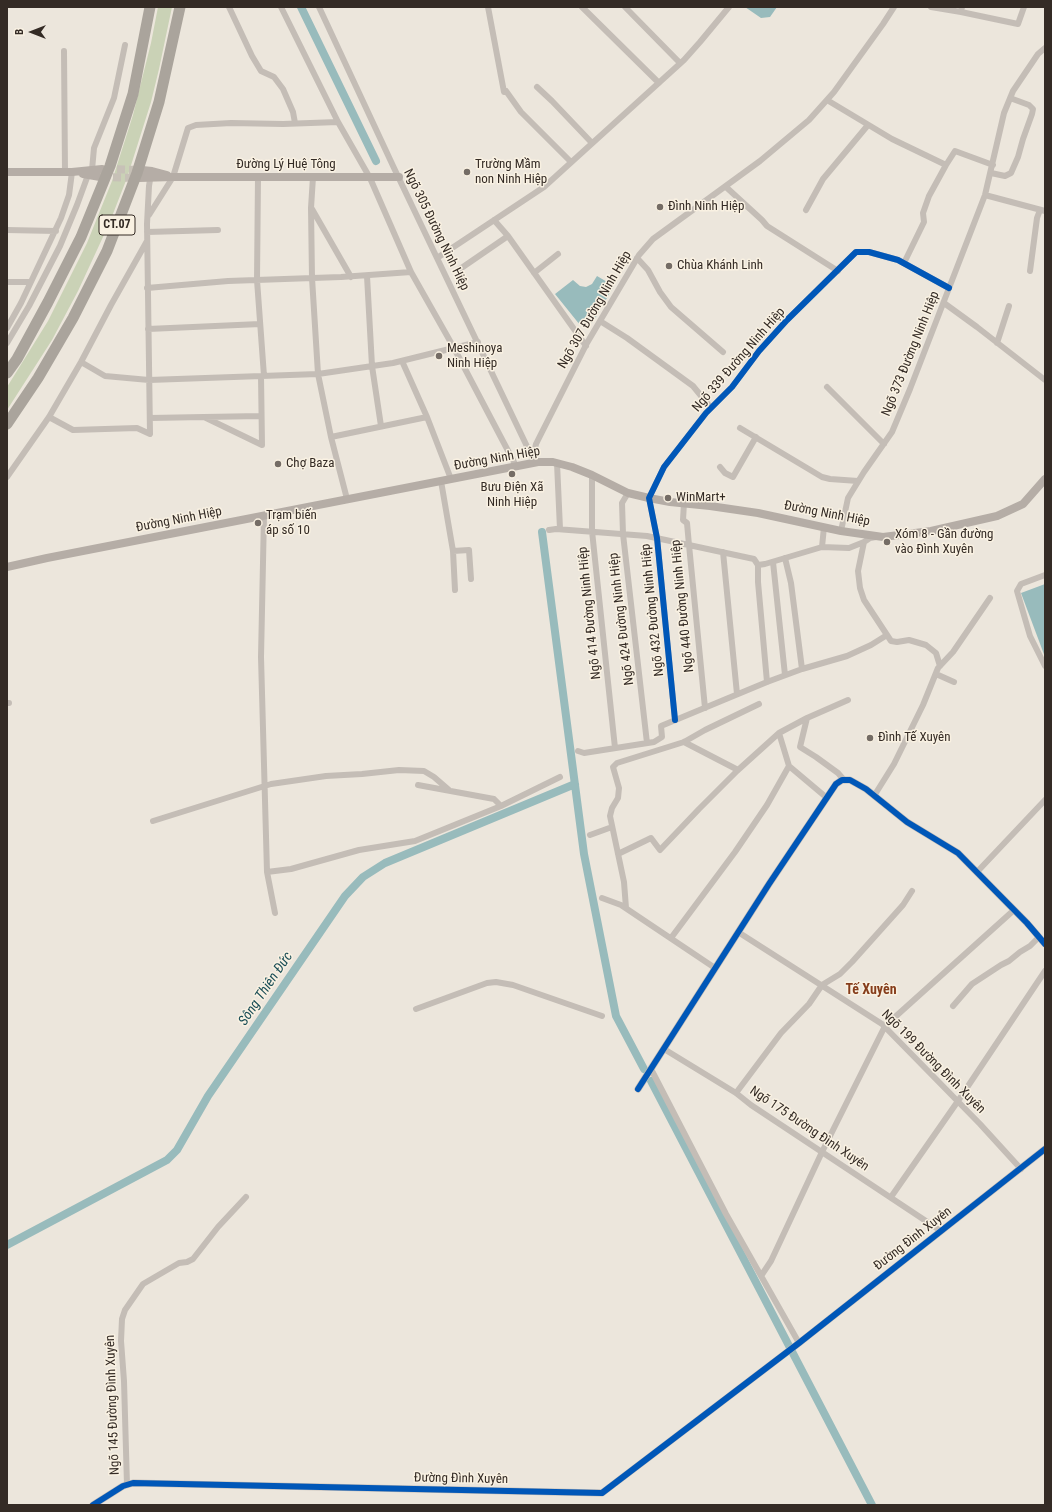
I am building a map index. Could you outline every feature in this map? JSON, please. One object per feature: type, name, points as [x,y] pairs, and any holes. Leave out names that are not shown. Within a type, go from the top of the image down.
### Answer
[{"type":"highway","name":"CT.07","points":[[7,373],[17,358],[81,238],[104,180],[133,94],[150,7]]},
{"type":"highway","name":"CT.07","points":[[7,424],[38,378],[73,318],[107,251],[136,173],[159,102],[180,7]]},
{"type":"main road","points":[[7,172],[101,173]]},
{"type":"main road","name":"Đường Lý Huệ Tông","points":[[140,174],[173,177],[399,178]]},
{"type":"main road","name":"Đường Ninh Hiệp","points":[[7,566],[534,463],[557,463],[592,475],[628,493],[649,498],[758,513],[824,528],[883,537],[931,530],[997,516],[1023,504],[1045,479]]},
{"type":"street","points":[[229,7],[252,56],[261,71],[274,76],[283,89],[295,123]]},
{"type":"street","points":[[281,7],[338,122],[370,178],[411,272],[454,348],[516,466]]},
{"type":"street","name":"Ngõ 305 Đường Ninh Hiệp","points":[[319,7],[534,463]]},
{"type":"street","points":[[488,7],[505,92],[521,112],[571,162]]},
{"type":"street","points":[[582,7],[660,83]]},
{"type":"street","points":[[625,7],[680,63]]},
{"type":"street","points":[[437,258],[544,187],[660,83],[700,42],[729,7]]},
{"type":"street","name":"Ngõ 307 Đường Ninh Hiệp","points":[[534,463],[536,444],[586,346],[637,258],[653,239],[726,187],[804,124],[827,100],[894,7]]},
{"type":"street","points":[[931,7],[962,9],[1018,24],[1024,7]]},
{"type":"street","points":[[7,343],[30,306],[60,246],[90,172],[94,148],[114,98],[125,45]]},
{"type":"street","name":"Ngõ 373 Đường Ninh Hiệp","points":[[841,531],[848,498],[892,432],[944,303],[985,195],[1004,113],[1010,98],[1013,91],[1038,54],[1045,48]]},
{"type":"street","points":[[7,328],[56,231],[69,194],[64,51]]},
{"type":"street","points":[[537,87],[592,144]]},
{"type":"street","points":[[990,174],[1005,176],[1011,173],[1018,158],[1032,114],[1033,109],[1029,105],[1010,98]]},
{"type":"street","points":[[827,100],[892,139],[946,165]]},
{"type":"street","points":[[148,217],[173,177],[188,128],[196,125],[338,122]]},
{"type":"street","points":[[806,210],[823,179],[868,125]]},
{"type":"street","points":[[904,263],[924,222],[923,213],[929,196],[955,151],[993,165]]},
{"type":"street","points":[[49,417],[73,430],[137,428],[150,434],[147,232],[148,186],[151,174]]},
{"type":"street","points":[[204,417],[262,445],[262,376],[257,280],[258,177]]},
{"type":"street","points":[[313,178],[311,208],[312,278],[318,374],[331,436],[347,499]]},
{"type":"street","points":[[726,187],[767,226],[838,271]]},
{"type":"street","points":[[985,195],[1042,210],[1037,218],[1030,271]]},
{"type":"street","points":[[311,208],[351,277]]},
{"type":"street","points":[[494,220],[508,236],[586,346]]},
{"type":"street","points":[[7,230],[56,231]]},
{"type":"street","points":[[147,232],[218,230]]},
{"type":"street","points":[[460,269],[508,236]]},
{"type":"street","points":[[7,477],[49,417],[81,362],[147,241]]},
{"type":"street","name":"Ngõ 339 Đường Ninh Hiệp","points":[[649,498],[664,467],[711,408],[732,387],[759,351],[787,320],[856,252],[869,252],[898,260],[949,288]]},
{"type":"street","points":[[534,273],[558,254]]},
{"type":"street","points":[[637,258],[648,270],[660,292],[672,307],[723,352]]},
{"type":"street","points":[[147,288],[228,281],[351,277],[411,272]]},
{"type":"street","points":[[366,276],[372,366],[381,426]]},
{"type":"street","points":[[7,282],[30,282]]},
{"type":"street","points":[[944,303],[1045,380]]},
{"type":"street","points":[[997,343],[1009,306]]},
{"type":"street","points":[[600,321],[627,338],[693,386],[711,408]]},
{"type":"street","points":[[148,329],[260,324]]},
{"type":"street","points":[[81,362],[105,376],[149,380],[318,374],[402,361],[478,342]]},
{"type":"street","points":[[402,361],[427,417],[451,479]]},
{"type":"street","points":[[827,387],[884,444]]},
{"type":"street","points":[[150,418],[261,416]]},
{"type":"street","points":[[331,436],[427,417]]},
{"type":"street","points":[[740,428],[822,477],[858,481]]},
{"type":"street","points":[[720,467],[725,473],[734,477],[756,437]]},
{"type":"street","points":[[557,463],[560,529]]},
{"type":"street","name":"Ngõ 414 Đường Ninh Hiệp","points":[[592,475],[592,531],[615,748]]},
{"type":"street","points":[[441,481],[453,551],[455,590]]},
{"type":"street","name":"Ngõ 424 Đường Ninh Hiệp","points":[[628,493],[622,503],[623,534],[646,743]]},
{"type":"street","name":"Ngõ 432 Đường Ninh Hiệp","points":[[649,498],[657,538],[675,720]]},
{"type":"street","name":"Ngõ 440 Đường Ninh Hiệp","points":[[684,503],[683,520],[687,523],[705,708]]},
{"type":"street","points":[[264,515],[261,657],[267,872],[275,913]]},
{"type":"street","points":[[822,547],[824,528]]},
{"type":"street","points":[[549,530],[560,529],[647,536],[754,559],[758,565],[758,582],[767,682]]},
{"type":"street","points":[[758,565],[822,547],[849,548],[870,538],[883,537]]},
{"type":"street","points":[[864,542],[858,570],[860,588],[864,600],[889,638],[897,642],[909,640],[926,645],[936,653],[940,666]]},
{"type":"street","points":[[453,551],[469,550],[471,579]]},
{"type":"street","points":[[723,552],[737,694]]},
{"type":"street","points":[[785,558],[791,583],[802,669]]},
{"type":"street","points":[[773,562],[785,675]]},
{"type":"street","points":[[1045,575],[1021,584],[1018,587],[1017,592],[1030,636],[1045,666]]},
{"type":"street","points":[[874,796],[894,764],[940,666],[953,652],[990,598]]},
{"type":"street","points":[[578,751],[584,753],[654,742],[662,737],[661,726],[785,675],[847,656],[889,638]]},
{"type":"street","points":[[936,674],[954,682]]},
{"type":"street","points":[[618,854],[651,838],[660,850],[738,770],[779,733],[807,718],[848,700]]},
{"type":"street","points":[[626,908],[624,888],[610,816],[612,808],[618,798],[619,788],[614,767],[617,763],[684,742],[705,730],[759,704]]},
{"type":"street","points":[[807,718],[800,747],[816,756],[838,773],[844,780]]},
{"type":"street","points":[[779,733],[789,766],[827,798]]},
{"type":"street","points":[[684,742],[738,770]]},
{"type":"street","points":[[671,938],[767,806],[789,766]]},
{"type":"street","points":[[153,821],[265,786],[326,776],[399,770],[424,771],[434,776],[449,790]]},
{"type":"street","points":[[267,872],[291,869],[359,850],[415,841],[501,806],[560,777]]},
{"type":"street","points":[[638,1089],[738,932],[836,784],[844,780],[850,780],[866,789],[907,822],[958,854],[1014,910],[1045,944]]},
{"type":"street","points":[[418,785],[494,799],[501,806]]},
{"type":"street","points":[[977,872],[1045,800]]},
{"type":"street","points":[[590,835],[612,826]]},
{"type":"street","points":[[736,1093],[781,1033],[809,1004],[822,985],[840,974],[852,962],[903,905],[912,891]]},
{"type":"street","points":[[602,898],[626,908],[715,968]]},
{"type":"street","points":[[761,1276],[771,1261],[822,1152],[885,1026],[1014,910]]},
{"type":"street","name":"Ngõ 199 Đường Đình Xuyên","points":[[738,932],[885,1026],[958,1101],[1021,1169]]},
{"type":"street","points":[[953,1006],[972,984],[1001,965],[1009,962],[1039,937]]},
{"type":"street","points":[[891,1197],[958,1101],[1045,971]]},
{"type":"street","points":[[416,1008],[487,983],[496,982],[513,985],[602,1016]]},
{"type":"street","name":"Ngõ 175 Đường Đình Xuyên","points":[[664,1048],[736,1093],[941,1231]]},
{"type":"street","points":[[651,1069],[687,1141],[797,1344]]},
{"type":"street","name":"Đường Đình Xuyên","points":[[93,1505],[132,1483],[602,1493],[797,1344],[1045,1149]]},
{"type":"street","name":"Ngõ 145 Đường Đình Xuyên","points":[[127,1485],[124,1381],[120,1340],[122,1319],[125,1310],[143,1284],[179,1263],[187,1262],[193,1259],[218,1227],[246,1197]]},
{"type":"green space","points":[[158,7],[172,7],[151,102],[127,178],[109,224],[78,291],[52,340],[7,410],[7,387],[48,321],[87,243],[112,181],[133,115],[151,43]]},
{"type":"water","points":[[745,7],[777,7],[770,17],[761,18]]},
{"type":"water","points":[[597,276],[614,286],[593,322],[586,326],[580,325],[555,294],[573,280],[580,286],[586,287],[592,284]]},
{"type":"water","points":[[1045,584],[1045,657],[1021,593]]},
{"type":"waterway","points":[[301,7],[376,161]]},
{"type":"waterway","points":[[542,532],[584,854],[616,1016],[644,1069]]},
{"type":"waterway","name":"Sông Thiên Đức","points":[[7,1245],[167,1160],[177,1150],[208,1096],[345,896],[363,877],[385,863],[575,784]]},
{"type":"waterway","points":[[651,1081],[872,1505]]},
{"type":"tunnel","points":[[105,169],[142,170]]},
{"type":"tunnel","points":[[101,177],[139,178]]},
{"type":"cycle path","points":[[675,720],[657,538],[649,498],[664,467],[706,413],[732,387],[759,351],[787,320],[856,252],[869,252],[898,260],[949,288]]},
{"type":"cycle path","points":[[638,1089],[769,884],[836,784],[842,780],[850,780],[866,789],[907,822],[958,853],[1027,923],[1045,944]]},
{"type":"cycle path","points":[[93,1505],[123,1486],[133,1483],[602,1493],[799,1343],[1045,1149]]},
{"type":"place","name":"Trường Mầm non Ninh Hiệp","points":[[467,172]]},
{"type":"place","name":"Đình Ninh Hiệp","points":[[660,207]]},
{"type":"place","name":"Chùa Khánh Linh","points":[[669,266]]},
{"type":"place","name":"Meshinoya Ninh Hiệp","points":[[439,356]]},
{"type":"place","name":"Chợ Baza","points":[[278,464]]},
{"type":"place","name":"Bưu Điện Xã Ninh Hiệp","points":[[512,474]]},
{"type":"place","name":"WinMart+","points":[[668,498]]},
{"type":"place","name":"Trạm biến áp số 10","points":[[258,523]]},
{"type":"place","name":"Xóm 8 - Gần đường vào Đình Xuyên","points":[[887,542]]},
{"type":"place","name":"Đình Tế Xuyên","points":[[870,738]]},
{"type":"district","name":"Tế Xuyên","points":[[871,990]]}]
